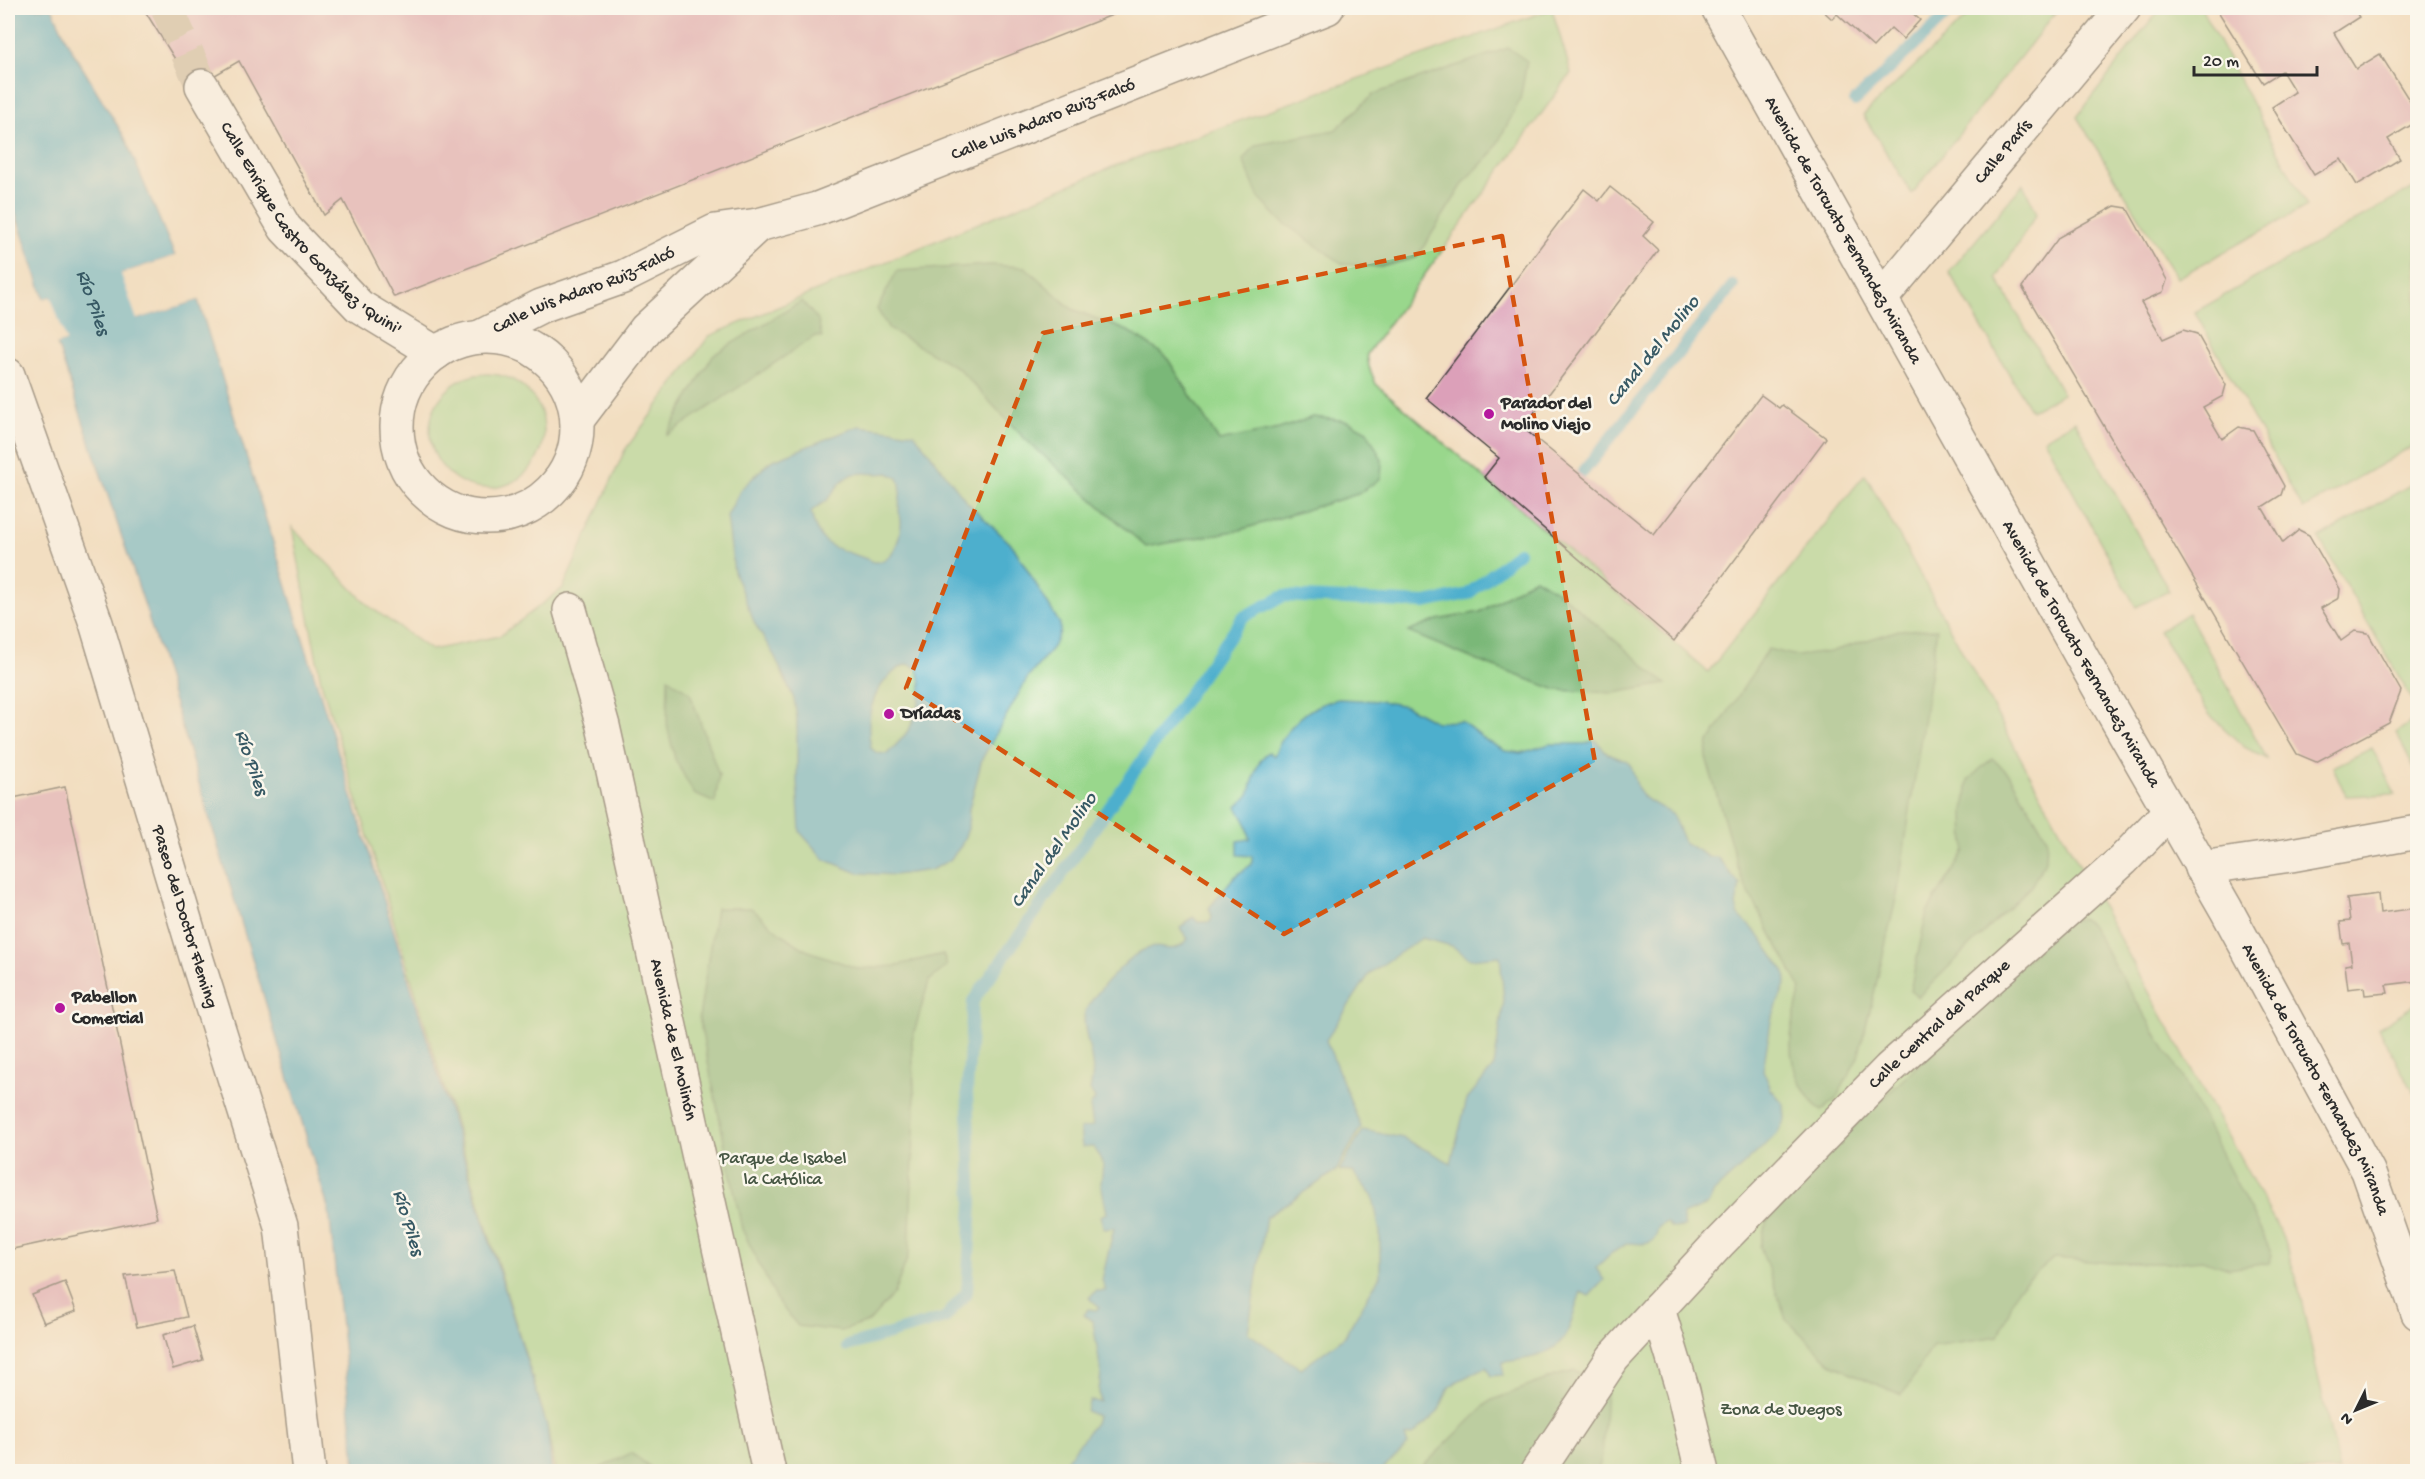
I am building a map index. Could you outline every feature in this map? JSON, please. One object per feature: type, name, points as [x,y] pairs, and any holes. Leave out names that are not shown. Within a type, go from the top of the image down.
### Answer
[{"type":"street","name":"Calle Luis Adaro Ruiz-Falcó","points":[[480,338],[541,306],[623,276],[715,231],[758,225],[817,209],[1171,68],[1278,17],[1327,8]]},
{"type":"street","name":"Avenida de Torcuato Fernandez Miranda","points":[[1718,8],[2108,704],[2226,909],[2368,1171],[2418,1313]]},
{"type":"street","name":"Calle París","points":[[1882,297],[2124,8]]},
{"type":"street","name":"Calle Enrique Castro González 'Quini'","points":[[202,86],[285,228],[359,306],[436,353]]},
{"type":"street","name":"Calle Luis Adaro Ruiz-Falcó","points":[[577,420],[646,329],[758,225]]},
{"type":"street","points":[[480,338],[503,339],[526,346],[546,358],[561,376],[572,397],[577,420],[577,443],[569,466],[556,486],[539,502],[518,513],[495,518],[471,516],[449,509],[429,496],[413,479],[403,458],[397,435],[399,411],[406,389],[418,369],[436,353],[457,342],[480,338]]},
{"type":"street","name":"Paseo del Doctor Fleming","points":[[8,375],[96,623],[197,960],[281,1226],[309,1472]]},
{"type":"street","name":"Avenida de El Molinón","points":[[570,610],[603,726],[769,1472]]},
{"type":"street","name":"Calle Central del Parque","points":[[1537,1472],[1613,1358],[1718,1244],[1889,1069],[2122,860],[2170,811]]},
{"type":"street","points":[[2201,868],[2291,855],[2418,832]]},
{"type":"street","points":[[1658,1309],[1683,1391],[1702,1472]]},
{"type":"highlighted area","points":[[1502,236],[1595,762],[1284,934],[906,688],[1043,333]]},
{"type":"green space","points":[[1976,8],[2059,8],[1912,194],[1863,115]]},
{"type":"green space","points":[[2160,8],[2201,8],[2307,206],[2177,278],[2077,117]]},
{"type":"green space","name":"Parque de Isabel la Católica","points":[[1552,9],[1571,73],[1367,354],[1369,367],[1376,384],[1708,672],[1865,474],[2281,1233],[2296,1277],[2339,1471],[555,1471],[547,1426],[321,682],[292,527],[369,606],[431,650],[500,636],[563,588],[625,450],[709,336],[1117,165]]},
{"type":"green space","points":[[1508,48],[1527,61],[1520,100],[1493,152],[1465,181],[1417,257],[1381,267],[1343,264],[1281,221],[1259,198],[1243,160],[1256,145],[1335,130],[1374,94]]},
{"type":"green space","points":[[2023,184],[2037,213],[1997,278],[2063,394],[2031,411],[1949,272]]},
{"type":"green space","points":[[2417,186],[2417,444],[2303,509],[2195,312]]},
{"type":"green space","points":[[990,265],[1025,267],[1072,309],[1128,331],[1166,356],[1219,441],[1279,429],[1313,417],[1348,421],[1367,431],[1382,460],[1381,478],[1358,494],[1240,530],[1146,547],[1024,438],[958,368],[889,329],[877,309],[897,271]]},
{"type":"green space","points":[[802,301],[818,320],[822,337],[815,336],[666,436],[713,355]]},
{"type":"green space","points":[[487,374],[509,378],[527,391],[540,409],[544,431],[540,453],[527,471],[509,484],[487,488],[465,484],[447,471],[434,453],[430,431],[434,409],[447,391],[465,378]]},
{"type":"green space","points":[[2075,421],[2169,591],[2136,607],[2044,439]]},
{"type":"green space","points":[[2417,481],[2417,708],[2319,538]]},
{"type":"green space","points":[[1535,578],[1561,594],[1666,684],[1614,693],[1557,690],[1408,632],[1437,620],[1480,612]]},
{"type":"green space","points":[[2188,613],[2267,759],[2244,747],[2209,714],[2159,631]]},
{"type":"green space","points":[[1937,629],[1898,890],[1872,1002],[1858,1057],[1836,1099],[1822,1110],[1814,1104],[1804,1090],[1793,1065],[1792,1028],[1801,989],[1741,878],[1706,757],[1709,742],[1768,649],[1797,656],[1830,652],[1899,630]]},
{"type":"green space","points":[[668,678],[690,693],[719,775],[715,803],[694,794],[675,759],[667,725]]},
{"type":"green space","points":[[2417,717],[2417,773],[2396,733]]},
{"type":"green space","points":[[2372,748],[2395,794],[2346,796],[2333,767]]},
{"type":"green space","points":[[1992,758],[2010,775],[2047,838],[2046,860],[2031,886],[1918,997],[1910,991],[1927,912],[1965,851],[1964,812],[1968,780]]},
{"type":"green space","points":[[716,908],[751,908],[780,933],[806,950],[859,969],[894,966],[943,954],[947,966],[929,981],[912,1040],[915,1110],[909,1254],[894,1293],[869,1322],[841,1331],[798,1326],[778,1302],[742,1229],[699,1018]]},
{"type":"green space","points":[[2082,919],[2089,923],[2182,1077],[2263,1235],[2272,1255],[2269,1263],[2228,1269],[2202,1260],[2171,1263],[2111,1263],[2054,1258],[2018,1288],[1999,1336],[1933,1346],[1902,1395],[1833,1365],[1786,1319],[1760,1246],[1770,1208],[2067,921]]},
{"type":"green space","points":[[2417,1003],[2417,1098],[2378,1028]]},
{"type":"green space","points":[[1575,1371],[1606,1390],[1602,1456],[1598,1471],[1417,1472],[1490,1401],[1555,1376]]},
{"type":"green space","points":[[631,1453],[656,1471],[594,1471]]},
{"type":"water","points":[[8,8],[52,8],[70,47],[125,138],[175,256],[44,299],[8,191]]},
{"type":"water","points":[[198,300],[547,1426],[552,1471],[356,1471],[329,1211],[144,603],[57,344]]},
{"type":"water","points":[[859,426],[914,433],[967,502],[1013,546],[1060,624],[1060,632],[1053,647],[1027,679],[982,759],[969,809],[968,829],[961,846],[950,860],[931,870],[895,875],[858,873],[824,859],[800,832],[797,718],[794,699],[775,657],[755,624],[734,572],[727,516],[741,489],[771,461]],"holes":[[[858,473],[888,473],[898,478],[901,489],[900,530],[895,549],[891,554],[881,561],[874,562],[842,551],[826,542],[815,526],[811,512],[826,501],[849,476]],[[906,664],[914,667],[919,673],[921,682],[916,714],[913,723],[896,745],[887,754],[877,753],[871,748],[869,735],[874,700],[886,680]]]},
{"type":"water","points":[[1338,699],[1380,701],[1406,706],[1436,722],[1461,721],[1487,741],[1505,751],[1521,753],[1550,744],[1585,744],[1595,740],[1608,754],[1626,761],[1631,766],[1638,789],[1644,798],[1672,814],[1684,842],[1708,857],[1717,857],[1740,885],[1736,905],[1738,914],[1759,936],[1785,972],[1786,982],[1771,1021],[1763,1070],[1771,1089],[1784,1104],[1785,1119],[1778,1133],[1714,1192],[1708,1205],[1682,1215],[1685,1227],[1671,1228],[1666,1222],[1658,1228],[1652,1241],[1644,1244],[1628,1243],[1610,1254],[1596,1268],[1604,1280],[1589,1296],[1581,1292],[1569,1328],[1558,1345],[1542,1354],[1503,1362],[1503,1375],[1491,1376],[1486,1367],[1458,1381],[1449,1388],[1438,1412],[1413,1435],[1405,1436],[1408,1445],[1381,1471],[1046,1471],[1051,1464],[1061,1467],[1095,1423],[1097,1416],[1086,1411],[1090,1401],[1100,1402],[1101,1373],[1093,1322],[1084,1315],[1088,1309],[1096,1310],[1100,1307],[1089,1298],[1096,1291],[1106,1291],[1102,1280],[1114,1228],[1104,1229],[1100,1216],[1107,1213],[1101,1183],[1103,1164],[1094,1147],[1082,1147],[1080,1129],[1093,1126],[1090,1107],[1095,1099],[1090,1090],[1093,1070],[1085,1029],[1085,1012],[1112,977],[1139,953],[1152,947],[1172,949],[1182,945],[1188,939],[1180,928],[1193,917],[1198,922],[1210,922],[1212,917],[1209,908],[1233,878],[1252,864],[1252,856],[1238,855],[1238,841],[1250,839],[1247,825],[1237,807],[1249,794],[1258,765],[1269,752],[1274,756],[1284,736],[1298,719],[1316,706]],"holes":[[[1422,938],[1452,946],[1470,959],[1500,956],[1504,1000],[1494,1066],[1467,1099],[1451,1163],[1403,1138],[1363,1130],[1339,1171],[1353,1172],[1373,1197],[1380,1232],[1380,1276],[1344,1337],[1301,1369],[1248,1333],[1266,1217],[1336,1171],[1361,1127],[1326,1040],[1370,973]]]},
{"type":"pier","points":[[178,255],[176,259],[45,302],[41,300]]},
{"type":"pier","points":[[197,298],[201,299],[55,345],[57,341]]},
{"type":"building","points":[[143,8],[1130,8],[394,297],[343,200],[324,215],[239,61],[193,88]]},
{"type":"building","points":[[1820,8],[1909,8],[1920,20],[1903,39],[1891,28],[1873,47],[1837,14],[1832,19]]},
{"type":"building","points":[[2216,8],[2353,8],[2359,17],[2334,33],[2356,69],[2380,54],[2418,114],[2418,121],[2388,139],[2400,159],[2357,185],[2341,159],[2314,175],[2272,107],[2295,92],[2282,71],[2263,83]]},
{"type":"building","name":"Parador del Molino Viejo","points":[[1610,187],[1654,222],[1643,236],[1658,250],[1523,428],[1654,535],[1761,395],[1779,408],[1782,405],[1826,438],[1674,641],[1484,477],[1499,458],[1426,398],[1584,189],[1599,201]]},
{"type":"building","points":[[2115,206],[2127,208],[2167,280],[2163,292],[2141,302],[2163,339],[2183,330],[2197,334],[2226,385],[2223,396],[2203,407],[2222,439],[2239,427],[2253,430],[2284,486],[2281,495],[2262,507],[2283,543],[2299,530],[2309,535],[2340,589],[2339,598],[2321,608],[2341,641],[2355,631],[2368,633],[2401,691],[2389,723],[2316,762],[2297,754],[2022,287],[2059,237]]},
{"type":"building","name":"Pabellon Comercial","points":[[65,787],[157,1218],[8,1250],[8,799]]},
{"type":"building","points":[[2378,894],[2380,913],[2418,908],[2418,981],[2386,985],[2388,993],[2365,995],[2364,987],[2348,989],[2345,965],[2352,964],[2349,943],[2343,944],[2340,922],[2350,921],[2347,898]]},
{"type":"building","points":[[175,1271],[187,1317],[137,1327],[125,1276]]},
{"type":"building","points":[[65,1282],[76,1311],[44,1323],[32,1295]]},
{"type":"building","points":[[193,1326],[203,1360],[173,1369],[163,1335]]},
{"type":"waterway","name":"Canal del Molino","points":[[1855,101],[1954,8]]},
{"type":"waterway","name":"Río Piles","points":[[8,62],[135,426]]},
{"type":"waterway","name":"Canal del Molino","points":[[1583,472],[1733,285]]},
{"type":"waterway","name":"Canal del Molino","points":[[847,1346],[945,1318],[967,1292],[972,1202],[967,1091],[973,1001],[1243,617],[1284,596],[1425,603],[1468,594],[1519,552]]},
{"type":"tunnel","points":[[167,8],[202,86]]},
{"type":"place","name":"Parador del Molino Viejo","points":[[1489,414]]},
{"type":"place","name":"Dríadas","points":[[889,714]]},
{"type":"place","name":"Pabellon Comercial","points":[[60,1008]]},
{"type":"park label","name":"Zona de Juegos","points":[[1781,1410]]}]
